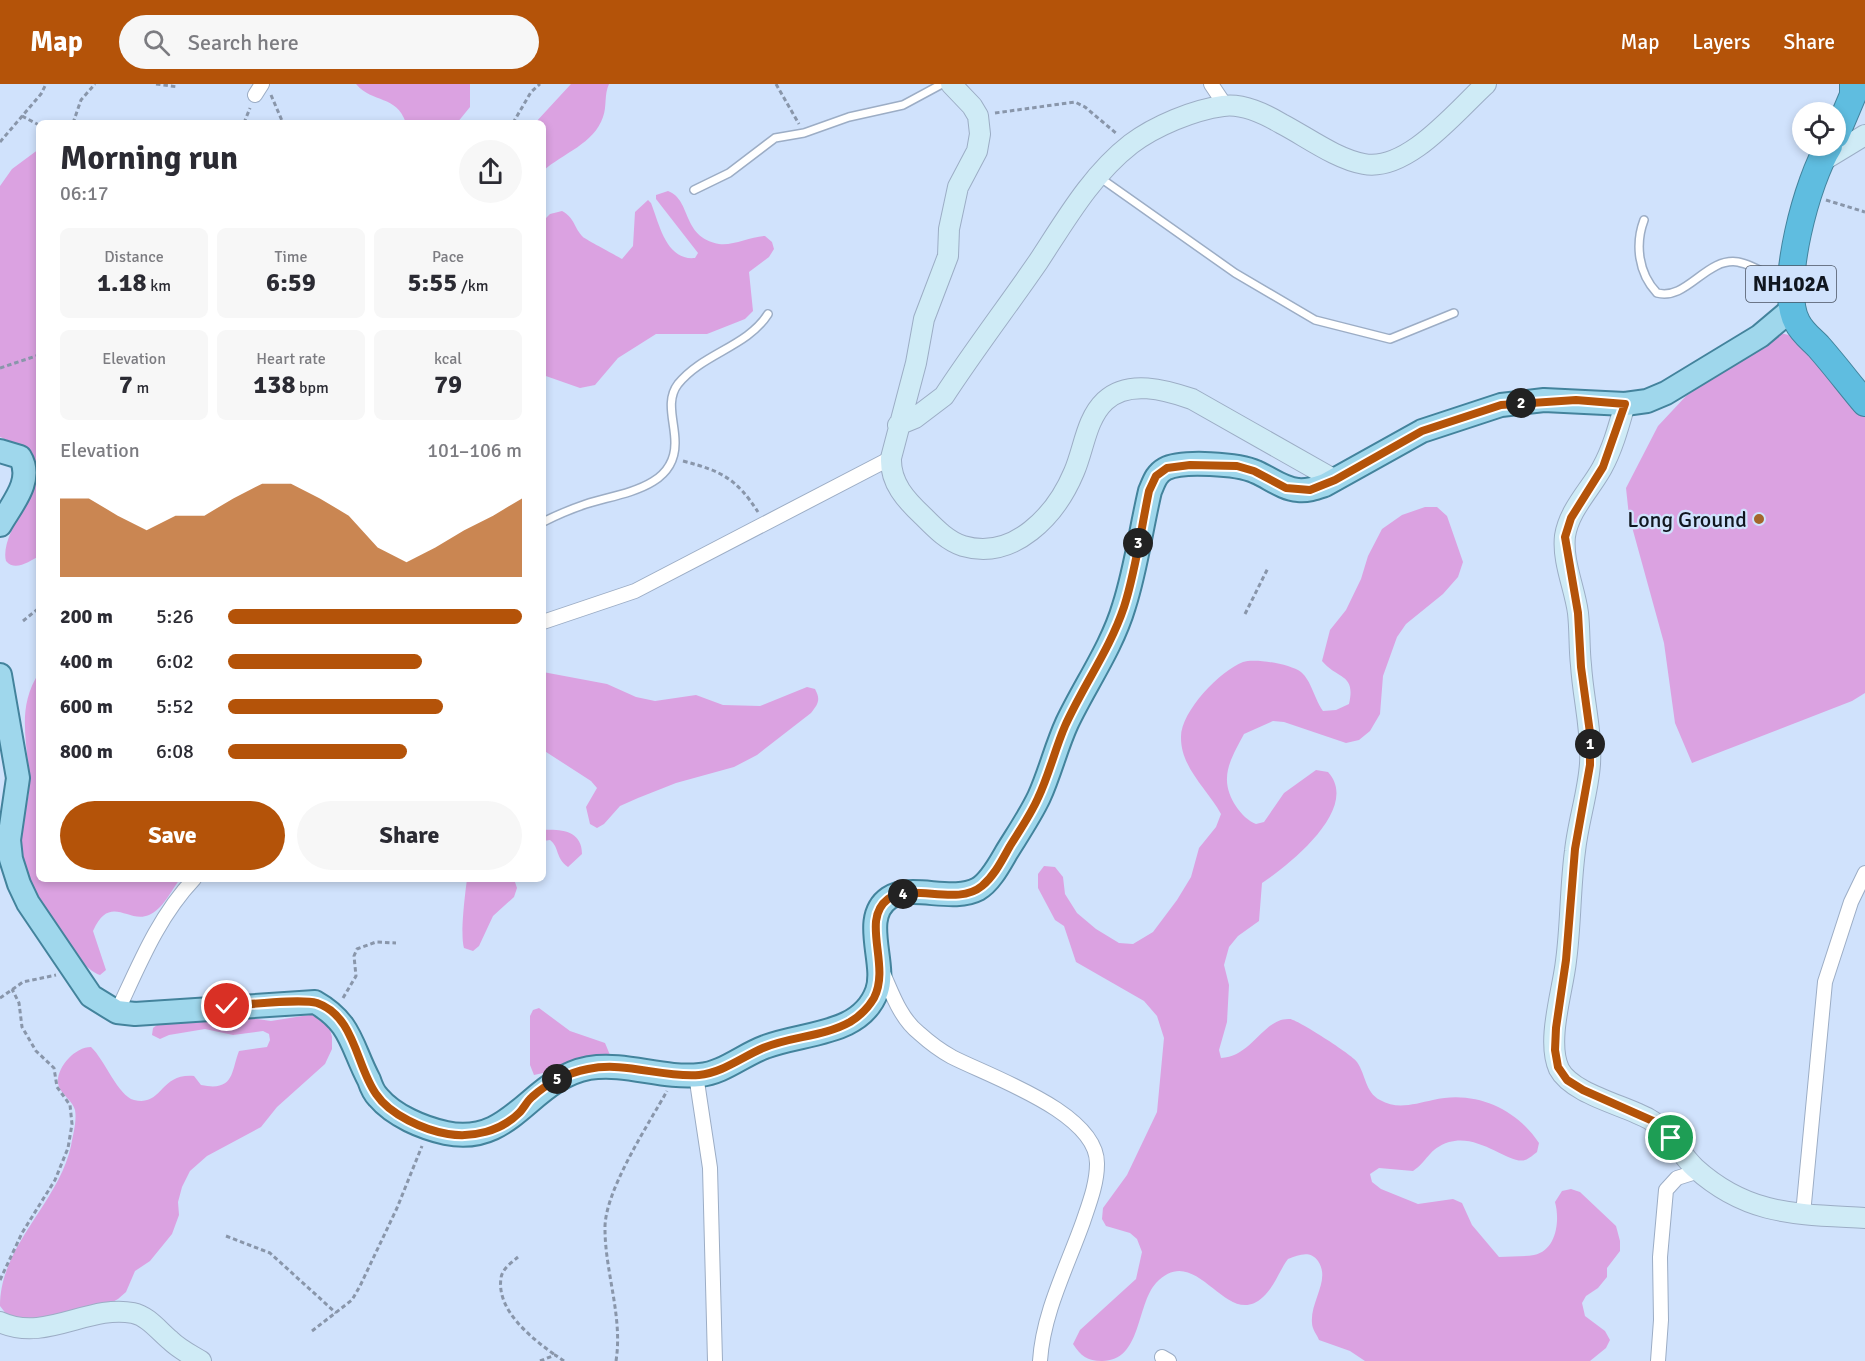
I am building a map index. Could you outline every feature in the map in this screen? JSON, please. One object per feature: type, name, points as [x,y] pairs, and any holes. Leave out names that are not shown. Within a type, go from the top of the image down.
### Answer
[{"type":"highway","points":[[1846,112],[1853,84]]},
{"type":"highway","name":"NH102A","points":[[1822,156],[1807,194],[1791,297],[1804,334],[1865,403]]},
{"type":"main road","points":[[951,84],[972,106],[978,116],[980,134],[977,151],[958,187],[949,229],[948,256],[924,319],[916,363],[891,458],[891,470],[899,490],[918,511],[942,535],[961,546],[979,549],[1002,548],[1028,533],[1050,513],[1075,470],[1094,416],[1105,400],[1120,392],[1144,387],[1168,391],[1192,399],[1335,480]]},
{"type":"main road","points":[[898,425],[915,418],[944,396],[1075,207],[1099,177],[1130,145],[1148,133],[1225,105],[1252,109],[1341,156],[1366,165],[1395,158],[1429,138],[1486,84]]},
{"type":"main road","points":[[1846,144],[1865,135]]},
{"type":"main road","points":[[0,675],[18,778],[9,840],[10,859],[28,903],[91,996],[117,1012],[135,1014],[315,1002],[335,1013],[352,1039],[361,1066],[377,1097],[409,1121],[447,1134],[472,1135],[497,1128],[517,1115],[533,1096],[558,1078],[588,1068],[621,1066],[686,1075],[710,1073],[765,1047],[828,1032],[851,1021],[869,1006],[877,990],[881,969],[875,923],[879,908],[891,896],[910,893],[960,895],[980,888],[995,871],[1038,799],[1065,728],[1124,608],[1149,491],[1156,476],[1167,468],[1190,465],[1237,466],[1254,471],[1286,488],[1310,490],[1335,480],[1422,431],[1501,405],[1554,400],[1625,404],[1647,401],[1674,388],[1760,336],[1791,297]]},
{"type":"main road","points":[[1625,404],[1603,467],[1571,518],[1565,537],[1578,613],[1581,667],[1590,733],[1590,765],[1575,849],[1566,960],[1556,1028],[1555,1050],[1558,1067],[1567,1080],[1583,1090],[1653,1121],[1699,1171],[1715,1186],[1734,1197],[1758,1206],[1803,1214],[1865,1218]]},
{"type":"main road","points":[[0,451],[20,457],[26,468],[24,483],[0,525]]},
{"type":"main road","points":[[0,1322],[10,1327],[33,1328],[102,1315],[134,1313],[201,1361]]},
{"type":"street","points":[[1212,84],[1225,105]]},
{"type":"street","points":[[546,621],[635,591],[891,458]]},
{"type":"street","points":[[1803,1214],[1825,982],[1851,902],[1865,873]]},
{"type":"street","points":[[117,1012],[160,922],[178,896],[192,882]]},
{"type":"street","points":[[881,969],[899,1010],[917,1032],[949,1055],[1057,1109],[1073,1120],[1094,1147],[1097,1164],[1091,1198],[1047,1318],[1040,1361]]},
{"type":"street","points":[[686,1075],[710,1168],[715,1361]]},
{"type":"street","points":[[1658,1361],[1659,1257],[1666,1190],[1677,1178],[1699,1171]]},
{"type":"lane","points":[[694,190],[729,172],[775,138],[804,133],[849,117],[903,105],[942,84]]},
{"type":"lane","points":[[1099,177],[1236,273],[1315,320],[1390,339],[1454,313]]},
{"type":"lane","points":[[1644,220],[1637,245],[1648,280],[1657,293],[1665,295],[1676,291],[1720,263],[1738,262],[1791,297]]},
{"type":"lane","points":[[546,521],[651,483],[663,474],[673,458],[675,438],[671,409],[674,391],[696,367],[753,333],[768,314]]},
{"type":"path","points":[[0,142],[46,84]]},
{"type":"path","points":[[74,120],[81,100],[95,84]]},
{"type":"path","points":[[156,84],[178,87]]},
{"type":"path","points":[[515,120],[531,92],[540,84]]},
{"type":"path","points":[[776,84],[804,133]]},
{"type":"path","points":[[261,90],[281,120]]},
{"type":"path","points":[[978,116],[1054,102],[1075,102],[1085,107],[1130,145]]},
{"type":"path","points":[[22,116],[36,123]]},
{"type":"path","points":[[1807,194],[1865,212]]},
{"type":"path","points":[[0,368],[36,356]]},
{"type":"path","points":[[673,458],[730,477],[747,495],[766,524]]},
{"type":"path","points":[[1245,614],[1268,568]]},
{"type":"path","points":[[23,621],[36,610]]},
{"type":"path","points":[[335,1013],[356,976],[354,956],[357,949],[376,942],[396,943]]},
{"type":"path","points":[[0,998],[12,989],[35,978],[51,975],[78,976]]},
{"type":"path","points":[[0,1280],[22,1233],[55,1180],[68,1148],[72,1124],[70,1105],[57,1087],[54,1068],[36,1051],[22,1027],[19,1003],[12,989]]},
{"type":"path","points":[[616,1361],[617,1324],[604,1227],[607,1209],[624,1172],[686,1075]]},
{"type":"path","points":[[312,1331],[352,1300],[397,1208],[429,1128]]},
{"type":"path","points":[[226,1236],[270,1253],[336,1313]]},
{"type":"path","points":[[519,1257],[506,1267],[501,1277],[506,1304],[518,1323],[564,1361]]},
{"type":"path","points":[[540,1361],[555,1355]]},
{"type":"shaded area","points":[[356,84],[470,84],[470,107],[459,120],[405,120],[396,107]]},
{"type":"shaded area","points":[[571,84],[609,84],[605,109],[599,126],[585,141],[546,169],[546,120],[538,120]]},
{"type":"shaded area","points":[[36,151],[36,466],[27,448],[0,437],[0,186],[12,169]]},
{"type":"shaded area","points":[[668,191],[676,196],[692,227],[707,240],[724,244],[765,236],[772,242],[774,249],[769,257],[749,272],[753,311],[745,319],[707,334],[656,334],[618,358],[595,385],[580,388],[546,376],[546,218],[550,214],[562,211],[570,217],[583,237],[622,259],[633,246],[635,212],[648,200],[670,247],[685,257],[695,258],[698,253],[656,199],[656,195]]},
{"type":"shaded area","points":[[1780,333],[1789,335],[1831,374],[1865,415],[1865,693],[1852,701],[1692,763],[1675,723],[1664,643],[1629,516],[1626,488],[1658,426],[1686,396]]},
{"type":"shaded area","points":[[36,478],[36,558],[22,565],[14,566],[6,561],[7,542]]},
{"type":"shaded area","points":[[1425,507],[1437,507],[1447,516],[1463,562],[1458,577],[1443,594],[1406,624],[1397,637],[1383,676],[1380,714],[1370,731],[1359,740],[1346,743],[1284,722],[1273,721],[1244,734],[1231,761],[1227,773],[1229,792],[1240,812],[1256,824],[1264,822],[1284,793],[1316,770],[1328,772],[1336,786],[1335,802],[1329,818],[1318,834],[1303,849],[1262,883],[1259,921],[1238,936],[1229,947],[1224,965],[1229,985],[1227,1022],[1219,1050],[1221,1058],[1232,1056],[1250,1045],[1273,1024],[1290,1019],[1336,1045],[1353,1058],[1360,1067],[1371,1093],[1386,1103],[1406,1105],[1448,1098],[1464,1098],[1478,1100],[1506,1111],[1530,1131],[1539,1143],[1537,1152],[1527,1159],[1511,1158],[1482,1145],[1460,1140],[1437,1148],[1413,1171],[1379,1168],[1370,1174],[1372,1182],[1381,1189],[1418,1204],[1453,1199],[1462,1203],[1472,1225],[1499,1257],[1530,1256],[1542,1252],[1548,1247],[1555,1233],[1557,1217],[1555,1202],[1562,1191],[1571,1189],[1580,1192],[1616,1226],[1620,1241],[1620,1251],[1607,1268],[1607,1277],[1598,1288],[1586,1296],[1582,1303],[1585,1316],[1605,1331],[1610,1340],[1606,1348],[1590,1361],[1365,1361],[1350,1351],[1319,1340],[1313,1327],[1312,1315],[1321,1283],[1321,1268],[1315,1258],[1304,1254],[1288,1259],[1267,1293],[1249,1305],[1236,1303],[1198,1277],[1185,1272],[1171,1272],[1156,1283],[1150,1293],[1131,1342],[1124,1352],[1115,1359],[1102,1361],[1088,1359],[1073,1344],[1080,1330],[1136,1279],[1142,1252],[1137,1239],[1130,1233],[1106,1226],[1102,1219],[1103,1208],[1127,1175],[1157,1112],[1164,1038],[1157,1016],[1144,1001],[1076,962],[1064,926],[1055,920],[1038,888],[1038,874],[1044,866],[1055,867],[1063,877],[1065,894],[1077,913],[1096,929],[1119,943],[1133,944],[1153,932],[1191,877],[1199,848],[1216,827],[1221,814],[1190,769],[1182,749],[1182,728],[1194,705],[1223,674],[1248,661],[1281,664],[1301,672],[1308,680],[1323,711],[1336,710],[1349,704],[1351,694],[1348,682],[1322,661],[1330,630],[1346,610],[1361,579],[1368,556],[1382,529],[1402,515]]},
{"type":"shaded area","points":[[546,673],[607,684],[636,697],[655,701],[696,695],[723,705],[760,706],[807,687],[815,689],[817,693],[817,704],[811,713],[757,755],[734,767],[676,783],[620,806],[604,824],[597,828],[590,824],[586,807],[597,788],[591,781],[546,752]]},
{"type":"shaded area","points":[[36,678],[36,882],[178,882],[163,904],[149,915],[141,917],[113,912],[99,920],[93,931],[106,970],[100,975],[77,957],[52,923],[31,885],[20,856],[21,830],[29,789],[25,715],[31,687]]},
{"type":"shaded area","points":[[546,830],[570,833],[579,840],[582,854],[568,867],[561,860],[550,840],[546,841]]},
{"type":"shaded area","points":[[467,882],[515,882],[517,888],[514,897],[493,916],[479,946],[473,951],[464,948],[463,915]]},
{"type":"shaded area","points":[[539,1008],[570,1031],[605,1043],[610,1055],[604,1060],[534,1075],[530,1065],[530,1016],[533,1010]]},
{"type":"shaded area","points":[[315,1014],[328,1022],[332,1037],[332,1049],[325,1064],[277,1107],[261,1127],[207,1156],[190,1171],[182,1187],[178,1202],[179,1215],[172,1234],[150,1261],[135,1271],[126,1292],[109,1304],[38,1320],[16,1319],[7,1315],[0,1306],[9,1263],[54,1187],[71,1146],[75,1110],[59,1087],[58,1081],[62,1068],[71,1056],[84,1048],[91,1047],[122,1092],[134,1100],[143,1101],[151,1099],[167,1084],[183,1076],[194,1076],[201,1085],[212,1086],[226,1083],[230,1078],[239,1051],[267,1047],[270,1040],[269,1034],[263,1031],[233,1035],[205,1029],[169,1035],[160,1039],[152,1035],[153,1028],[161,1022],[237,1016],[271,1021]]},
{"type":"place","name":"Long Ground","points":[[1759,519]]},
{"type":"route","points":[[227,1006],[315,1002],[335,1013],[352,1039],[361,1066],[377,1097],[409,1121],[447,1134],[472,1135],[497,1128],[517,1115],[533,1096],[558,1078],[588,1068],[621,1066],[657,1073],[696,1076],[710,1073],[765,1047],[828,1032],[851,1021],[869,1006],[877,990],[881,969],[875,923],[879,908],[891,896],[910,893],[960,895],[980,888],[995,871],[1038,799],[1065,728],[1124,608],[1149,491],[1156,476],[1167,468],[1190,465],[1237,466],[1254,471],[1286,488],[1310,490],[1335,480],[1422,431],[1501,405],[1544,400],[1625,404],[1603,467],[1571,518],[1565,537],[1566,557],[1578,613],[1581,667],[1590,733],[1590,765],[1575,849],[1566,960],[1555,1050],[1558,1067],[1567,1080],[1583,1090],[1653,1121],[1671,1138]]}]
